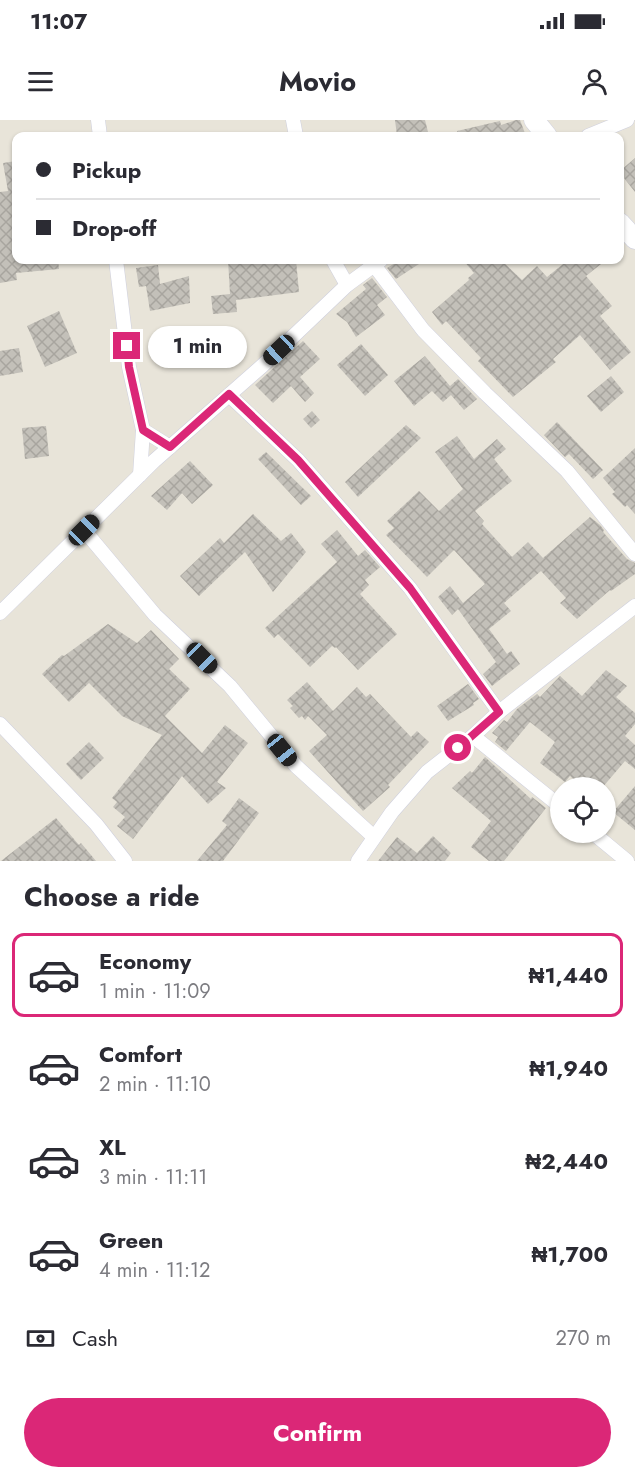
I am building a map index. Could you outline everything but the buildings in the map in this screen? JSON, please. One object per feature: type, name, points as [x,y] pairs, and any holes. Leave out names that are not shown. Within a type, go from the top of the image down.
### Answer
[{"type":"street","points":[[534,120],[544,132]]},
{"type":"street","points":[[598,132],[627,120]]},
{"type":"street","points":[[624,227],[635,239]]},
{"type":"street","points":[[116,264],[129,367],[143,430],[140,475]]},
{"type":"street","points":[[335,264],[347,285]]},
{"type":"street","points":[[0,613],[170,447],[347,285],[374,264]]},
{"type":"street","points":[[378,264],[423,330],[567,471],[635,554]]},
{"type":"street","points":[[229,394],[298,460],[410,588],[499,712]]},
{"type":"street","points":[[143,430],[170,447]]},
{"type":"street","points":[[84,530],[155,615],[230,686],[296,766],[374,837]]},
{"type":"street","points":[[358,861],[392,812],[427,772],[499,712],[634,609]]},
{"type":"street","points":[[0,724],[96,824],[125,861]]},
{"type":"street","points":[[473,736],[550,798]]},
{"type":"street","points":[[605,843],[627,861]]},
{"type":"route","points":[[127,346],[129,367],[143,430],[170,447],[229,394],[298,460],[410,588],[499,712],[458,748]]}]
